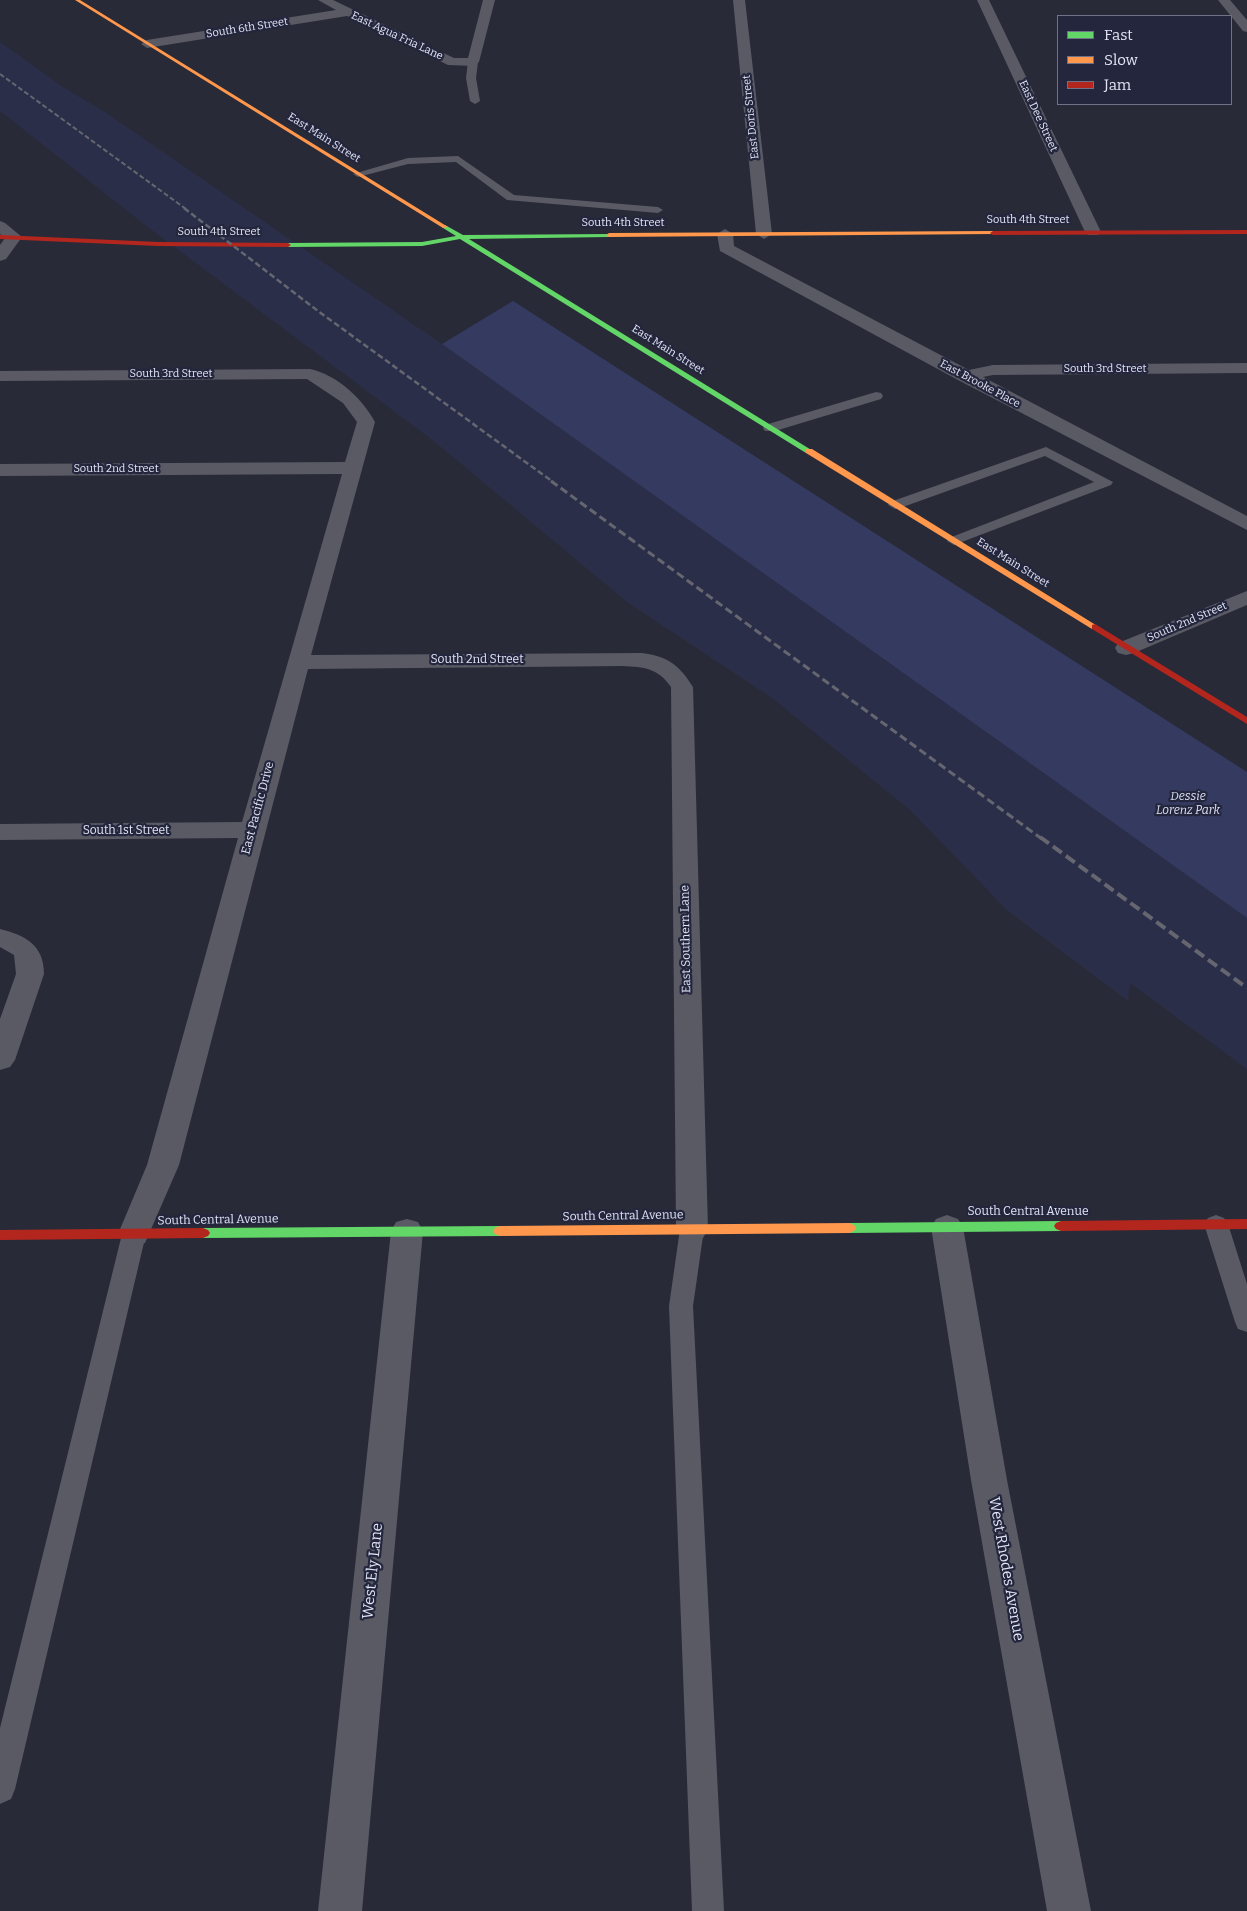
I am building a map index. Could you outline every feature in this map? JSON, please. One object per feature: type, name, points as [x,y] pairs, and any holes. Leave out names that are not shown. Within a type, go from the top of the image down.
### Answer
[{"type":"main road","name":"East Main Street","points":[[77,0],[1126,648],[1243,714]]},
{"type":"main road","name":"South 4th Street","points":[[7,237],[223,245],[422,244],[462,238],[725,234],[1247,232]]},
{"type":"main road","name":"South Central Avenue","points":[[0,1235],[1247,1224]]},
{"type":"street","name":"East Agua Fria Lane","points":[[324,0],[452,62],[473,62]]},
{"type":"street","points":[[473,62],[489,0]]},
{"type":"street","name":"East Doris Street","points":[[739,0],[764,234]]},
{"type":"street","name":"East Dee Street","points":[[983,0],[1093,232]]},
{"type":"street","points":[[1224,0],[1247,28]]},
{"type":"street","name":"South 6th Street","points":[[147,44],[348,12]]},
{"type":"street","points":[[0,226],[7,237],[0,256]]},
{"type":"street","name":"East Brooke Place","points":[[725,234],[726,248],[964,376],[1247,524]]},
{"type":"street","name":"South 3rd Street","points":[[964,376],[994,370],[1247,368]]},
{"type":"street","name":"South 3rd Street","points":[[0,376],[310,374],[338,389]]},
{"type":"street","name":"East Pacific Drive","points":[[134,1234],[163,1165],[252,830],[366,422],[362,412],[338,389]]},
{"type":"street","name":"South 2nd Street","points":[[0,470],[352,468]]},
{"type":"street","name":"South 2nd Street","points":[[1126,648],[1247,597]]},
{"type":"street","name":"South 2nd Street","points":[[298,662],[623,659],[656,662]]},
{"type":"street","name":"East Southern Lane","points":[[656,662],[673,671],[682,686],[692,1229]]},
{"type":"street","name":"South 1st Street","points":[[0,832],[252,830]]},
{"type":"street","points":[[0,938],[24,948],[32,960],[30,974],[0,1060]]},
{"type":"street","name":"West Rhodes Avenue","points":[[946,1226],[990,1480],[1069,1911]]},
{"type":"street","name":"West Ely Lane","points":[[340,1911],[407,1232]]},
{"type":"lane","points":[[473,62],[471,78],[475,101]]},
{"type":"lane","points":[[358,174],[408,160],[458,159],[511,198],[658,210]]},
{"type":"lane","points":[[770,428],[876,396]]},
{"type":"lane","points":[[895,505],[1046,451],[1106,482],[954,541]]},
{"type":"lane","points":[[1216,1224],[1247,1322]]},
{"type":"lane","points":[[692,1229],[681,1306],[708,1911]]},
{"type":"lane","points":[[0,1789],[134,1234]]},
{"type":"shaded area","points":[[0,42],[66,89],[105,112],[442,344],[1247,918],[1247,1069],[1130,983],[1128,1001],[1008,911],[910,810],[772,698],[627,602],[435,442],[149,228],[0,111]]},
{"type":"green space","name":"Dessie Lorenz Park","points":[[513,301],[1247,772],[1247,918],[442,344]]},
{"type":"railway","points":[[0,74],[186,209]]},
{"type":"railway","points":[[184,208],[318,311],[553,482]]},
{"type":"railway","points":[[551,481],[1042,839]]},
{"type":"railway","points":[[1040,837],[1247,988]]},
{"type":"traffic: fast","points":[[445,227],[809,451]]},
{"type":"traffic: fast","points":[[288,245],[422,244],[462,237],[609,235]]},
{"type":"traffic: fast","points":[[849,1228],[1061,1226]]},
{"type":"traffic: fast","points":[[203,1233],[500,1231]]},
{"type":"traffic: slow","points":[[77,0],[445,227]]},
{"type":"traffic: slow","points":[[609,235],[993,233]]},
{"type":"traffic: slow","points":[[809,451],[1095,627]]},
{"type":"traffic: slow","points":[[500,1231],[849,1228]]},
{"type":"traffic: jam","points":[[993,233],[1247,232]]},
{"type":"traffic: jam","points":[[0,237],[158,244],[288,245]]},
{"type":"traffic: jam","points":[[1095,627],[1247,721]]},
{"type":"traffic: jam","points":[[1061,1226],[1247,1224]]},
{"type":"traffic: jam","points":[[0,1235],[203,1233]]}]
